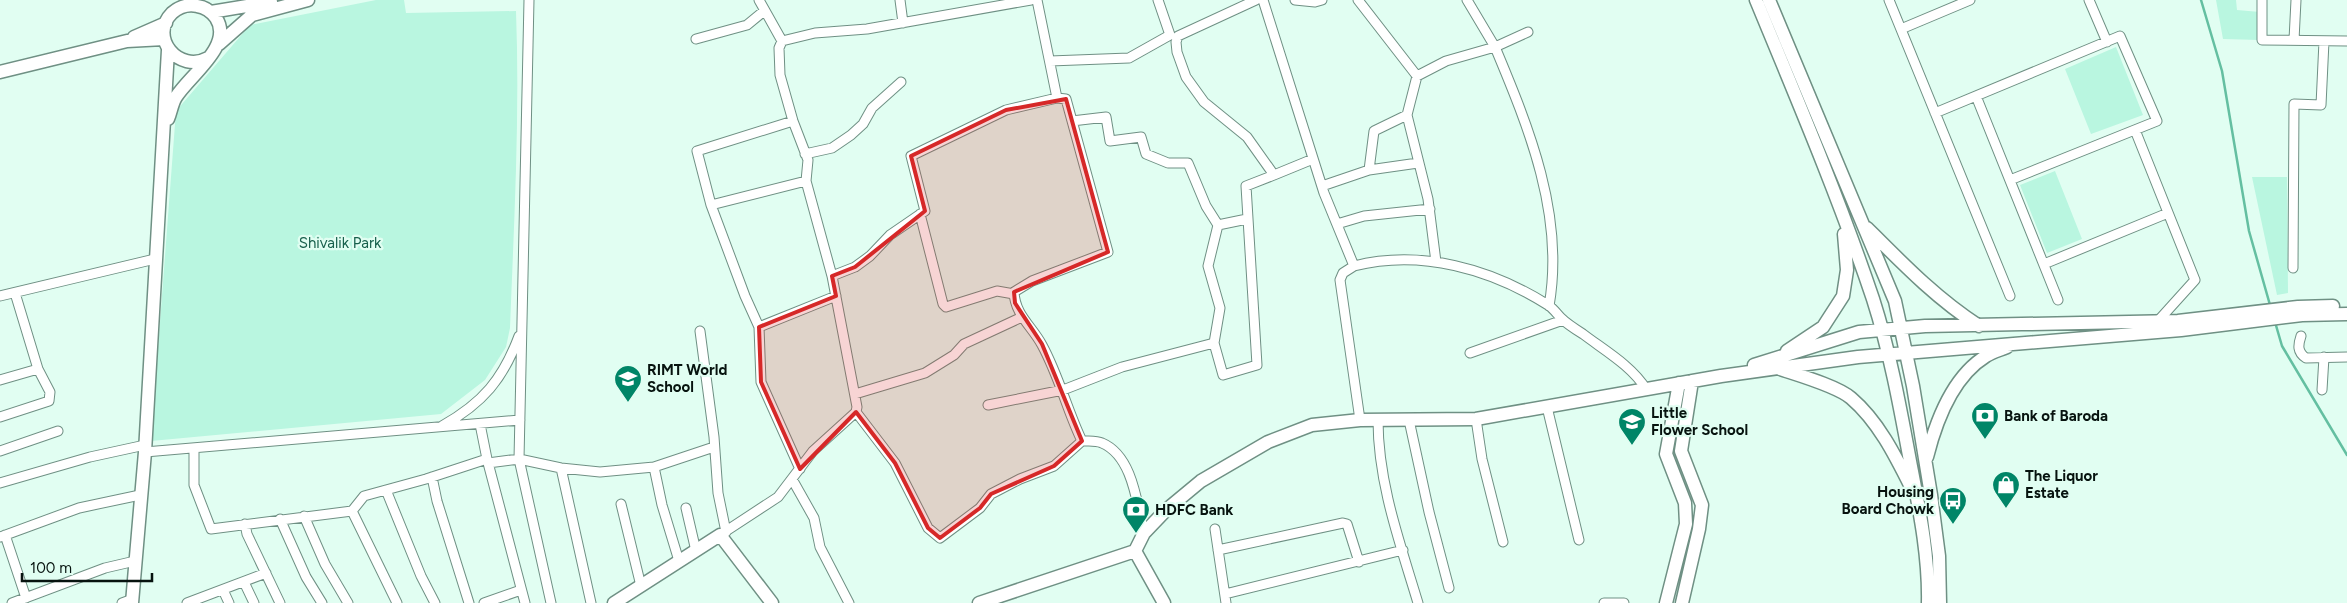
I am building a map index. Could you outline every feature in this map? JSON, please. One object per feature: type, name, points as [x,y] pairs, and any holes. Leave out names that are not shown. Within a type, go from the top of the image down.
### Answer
[{"type":"street","points":[[211,12],[278,0]]},
{"type":"street","points":[[162,138],[175,99],[219,44],[252,15],[308,0]]},
{"type":"street","points":[[529,0],[519,459],[551,603]]},
{"type":"street","points":[[759,0],[782,41]]},
{"type":"street","points":[[900,0],[903,22]]},
{"type":"street","points":[[1030,0],[867,29],[815,33],[782,41],[778,48],[780,75],[793,121],[808,160],[806,181],[832,276],[855,394],[856,412],[895,463],[928,528],[940,538],[980,508],[991,494],[1020,479],[1054,466],[1082,441],[1100,441],[1114,449],[1128,473],[1144,533]]},
{"type":"street","points":[[1037,0],[1057,98]]},
{"type":"street","points":[[1050,61],[1129,58],[1146,49],[1170,35],[1158,0]]},
{"type":"street","points":[[1256,0],[1178,36],[1176,42],[1177,52],[1186,77],[1204,102],[1247,137],[1274,175]]},
{"type":"street","points":[[1264,0],[1322,186],[1354,266]]},
{"type":"street","points":[[1295,0],[1322,0]]},
{"type":"street","points":[[1358,0],[1417,76]]},
{"type":"street","points":[[1467,0],[1494,47],[1522,110],[1541,176],[1548,210],[1553,257],[1554,274],[1549,306]]},
{"type":"street","points":[[1756,0],[1810,132],[1873,300],[1897,390],[1918,503],[1928,578],[1928,603]]},
{"type":"street","points":[[1769,0],[1896,301],[1926,461],[1939,556],[1940,603]]},
{"type":"street","points":[[1889,0],[2010,296]]},
{"type":"street","points":[[1901,29],[1970,0]]},
{"type":"street","points":[[2089,0],[2106,42]]},
{"type":"street","points":[[2262,0],[2262,40],[2347,41]]},
{"type":"street","points":[[2294,40],[2296,0]]},
{"type":"street","points":[[0,72],[127,41],[166,23],[172,14],[184,4],[201,6],[211,12],[218,21],[220,29],[219,44]]},
{"type":"street","points":[[696,39],[747,25],[764,11]]},
{"type":"street","points":[[129,602],[135,561],[145,448],[162,138],[166,23]]},
{"type":"street","points":[[1436,262],[1430,209],[1407,115],[1417,76],[1446,62],[1494,47],[1528,32]]},
{"type":"street","points":[[1935,113],[2120,36],[2157,121],[2010,180]]},
{"type":"street","points":[[2293,268],[2294,104],[2321,105],[2324,40]]},
{"type":"street","points":[[127,41],[166,44]]},
{"type":"street","points":[[166,44],[173,56],[187,62],[195,63],[208,58]]},
{"type":"street","points":[[805,154],[832,148],[851,135],[864,124],[872,108],[901,82]]},
{"type":"street","points":[[1976,96],[2058,300]]},
{"type":"street","points":[[832,276],[855,267],[870,256],[890,236],[925,211],[911,156],[1006,110],[1057,98],[1066,99],[1108,252],[1032,282],[1014,292],[1014,294],[1015,303],[1022,318],[1042,344],[1082,441]]},
{"type":"street","points":[[1368,170],[1374,131],[1407,115]]},
{"type":"street","points":[[1072,121],[1106,118],[1110,141],[1141,137],[1146,154],[1168,163],[1188,163],[1206,206],[1218,225],[1208,266],[1220,308],[1214,343],[1223,375],[1257,365],[1246,186],[1313,159]]},
{"type":"street","points":[[793,121],[697,151],[711,206],[745,296],[759,327],[761,382],[800,469]]},
{"type":"street","points":[[2135,130],[2195,280],[2158,321]]},
{"type":"street","points":[[1322,186],[1368,170],[1418,163]]},
{"type":"street","points":[[711,206],[806,181]]},
{"type":"street","points":[[1337,224],[1364,216],[1430,209]]},
{"type":"street","points":[[2044,264],[2168,213]]},
{"type":"street","points":[[920,214],[946,307],[997,291],[1014,294]]},
{"type":"street","points":[[1775,364],[1823,327],[1843,296],[1847,270],[1842,217]]},
{"type":"street","points":[[1218,225],[1247,218]]},
{"type":"street","points":[[1862,223],[1916,277],[1952,309],[1979,326]]},
{"type":"street","points":[[1360,420],[1340,280],[1343,273],[1354,266],[1379,260],[1405,258],[1436,262],[1507,282],[1549,306],[1563,320],[1632,372],[1646,389]]},
{"type":"street","points":[[0,296],[155,259]]},
{"type":"street","points":[[0,417],[49,401],[50,392],[38,369],[15,293]]},
{"type":"street","points":[[759,327],[836,296]]},
{"type":"street","points":[[1775,364],[1859,332],[1925,326],[2158,321],[2255,316],[2347,305]]},
{"type":"street","points":[[2282,313],[2347,314]]},
{"type":"street","points":[[979,603],[1005,599],[1135,551],[1144,533],[1166,510],[1201,481],[1268,442],[1312,425],[1360,420],[1476,419],[1679,384],[1775,364],[2181,330],[2255,316]]},
{"type":"street","points":[[855,394],[924,373],[954,355],[964,344],[1022,318]]},
{"type":"street","points":[[1470,353],[1563,320]]},
{"type":"street","points":[[440,427],[465,413],[494,387],[514,350],[522,327]]},
{"type":"street","points":[[700,331],[723,533],[772,603]]},
{"type":"street","points":[[2301,336],[2300,354],[2306,358],[2347,357]]},
{"type":"street","points":[[988,406],[1062,390],[1122,367],[1214,343]]},
{"type":"street","points":[[1926,461],[1935,426],[1961,378],[1985,357],[2016,343]]},
{"type":"street","points":[[2322,390],[2324,358]]},
{"type":"street","points":[[1775,364],[1850,396],[1893,451],[1918,503]]},
{"type":"street","points":[[0,380],[38,369]]},
{"type":"street","points":[[1682,603],[1699,529],[1702,504],[1681,451],[1692,381]]},
{"type":"street","points":[[1666,603],[1686,524],[1686,503],[1666,454],[1679,384]]},
{"type":"street","points":[[1547,407],[1579,540]]},
{"type":"street","points":[[614,603],[778,497],[813,451],[856,412]]},
{"type":"street","points":[[1476,419],[1482,459],[1503,542]]},
{"type":"street","points":[[0,483],[90,457],[145,448],[194,448],[520,420]]},
{"type":"street","points":[[1378,420],[1378,450],[1384,485],[1418,603]]},
{"type":"street","points":[[1409,420],[1448,588]]},
{"type":"street","points":[[480,424],[525,603]]},
{"type":"street","points":[[0,451],[58,431]]},
{"type":"street","points":[[194,448],[194,485],[211,528],[352,511],[364,496],[488,461],[519,459],[561,468],[600,472],[654,467],[714,447]]},
{"type":"street","points":[[654,467],[662,505],[679,561]]},
{"type":"street","points":[[561,468],[591,603]]},
{"type":"street","points":[[432,477],[437,501],[469,603]]},
{"type":"street","points":[[792,479],[814,518],[820,547],[849,603]]},
{"type":"street","points":[[386,490],[421,576],[435,603]]},
{"type":"street","points":[[26,598],[3,536],[79,508],[140,494]]},
{"type":"street","points":[[621,504],[641,586]]},
{"type":"street","points":[[686,508],[696,551]]},
{"type":"street","points":[[352,511],[396,603]]},
{"type":"street","points":[[304,516],[325,564],[348,603]]},
{"type":"street","points":[[280,519],[306,577],[322,603]]},
{"type":"street","points":[[1218,550],[1343,523],[1347,524],[1359,562]]},
{"type":"street","points":[[245,524],[247,534],[280,603]]},
{"type":"street","points":[[1215,530],[1225,599],[1403,550]]},
{"type":"street","points":[[1135,551],[1164,603]]},
{"type":"street","points":[[12,603],[106,568],[135,561]]},
{"type":"street","points":[[187,603],[266,573]]},
{"type":"street","points":[[244,582],[254,603]]},
{"type":"street","points":[[223,590],[229,603]]},
{"type":"street","points":[[484,603],[521,590]]},
{"type":"street","points":[[1604,603],[1624,603]]},
{"type":"highlighted area","points":[[1066,99],[1108,252],[1014,292],[1015,303],[1042,344],[1082,441],[1054,466],[991,494],[980,508],[940,538],[928,528],[895,463],[856,412],[800,469],[761,382],[759,327],[836,296],[832,276],[855,267],[925,211],[911,156],[1006,110]]},
{"type":"green space","name":"Shivalik Park","points":[[376,0],[404,0],[406,13],[516,11],[516,169],[510,328],[506,347],[485,380],[441,414],[151,441],[176,111],[250,25]]},
{"type":"green space","points":[[2216,0],[2236,0],[2237,10],[2260,12],[2259,40],[2223,39]]},
{"type":"green space","points":[[2116,47],[2143,115],[2091,134],[2065,69]]},
{"type":"green space","points":[[2055,171],[2082,239],[2047,253],[2020,185]]},
{"type":"green space","points":[[2252,177],[2287,177],[2288,293],[2277,295]]},
{"type":"waterway","points":[[2201,0],[2222,71],[2249,231],[2270,305]]},
{"type":"waterway","points":[[2275,322],[2282,346],[2347,455]]},
{"type":"place","name":"RIMT World School","points":[[628,403]]},
{"type":"place","name":"Bank of Baroda","points":[[1985,440]]},
{"type":"place","name":"Little Flower School","points":[[1632,446]]},
{"type":"place","name":"The Liquor Estate","points":[[2006,509]]},
{"type":"place","name":"Housing Board Chowk","points":[[1953,525]]},
{"type":"place","name":"HDFC Bank","points":[[1136,534]]}]
